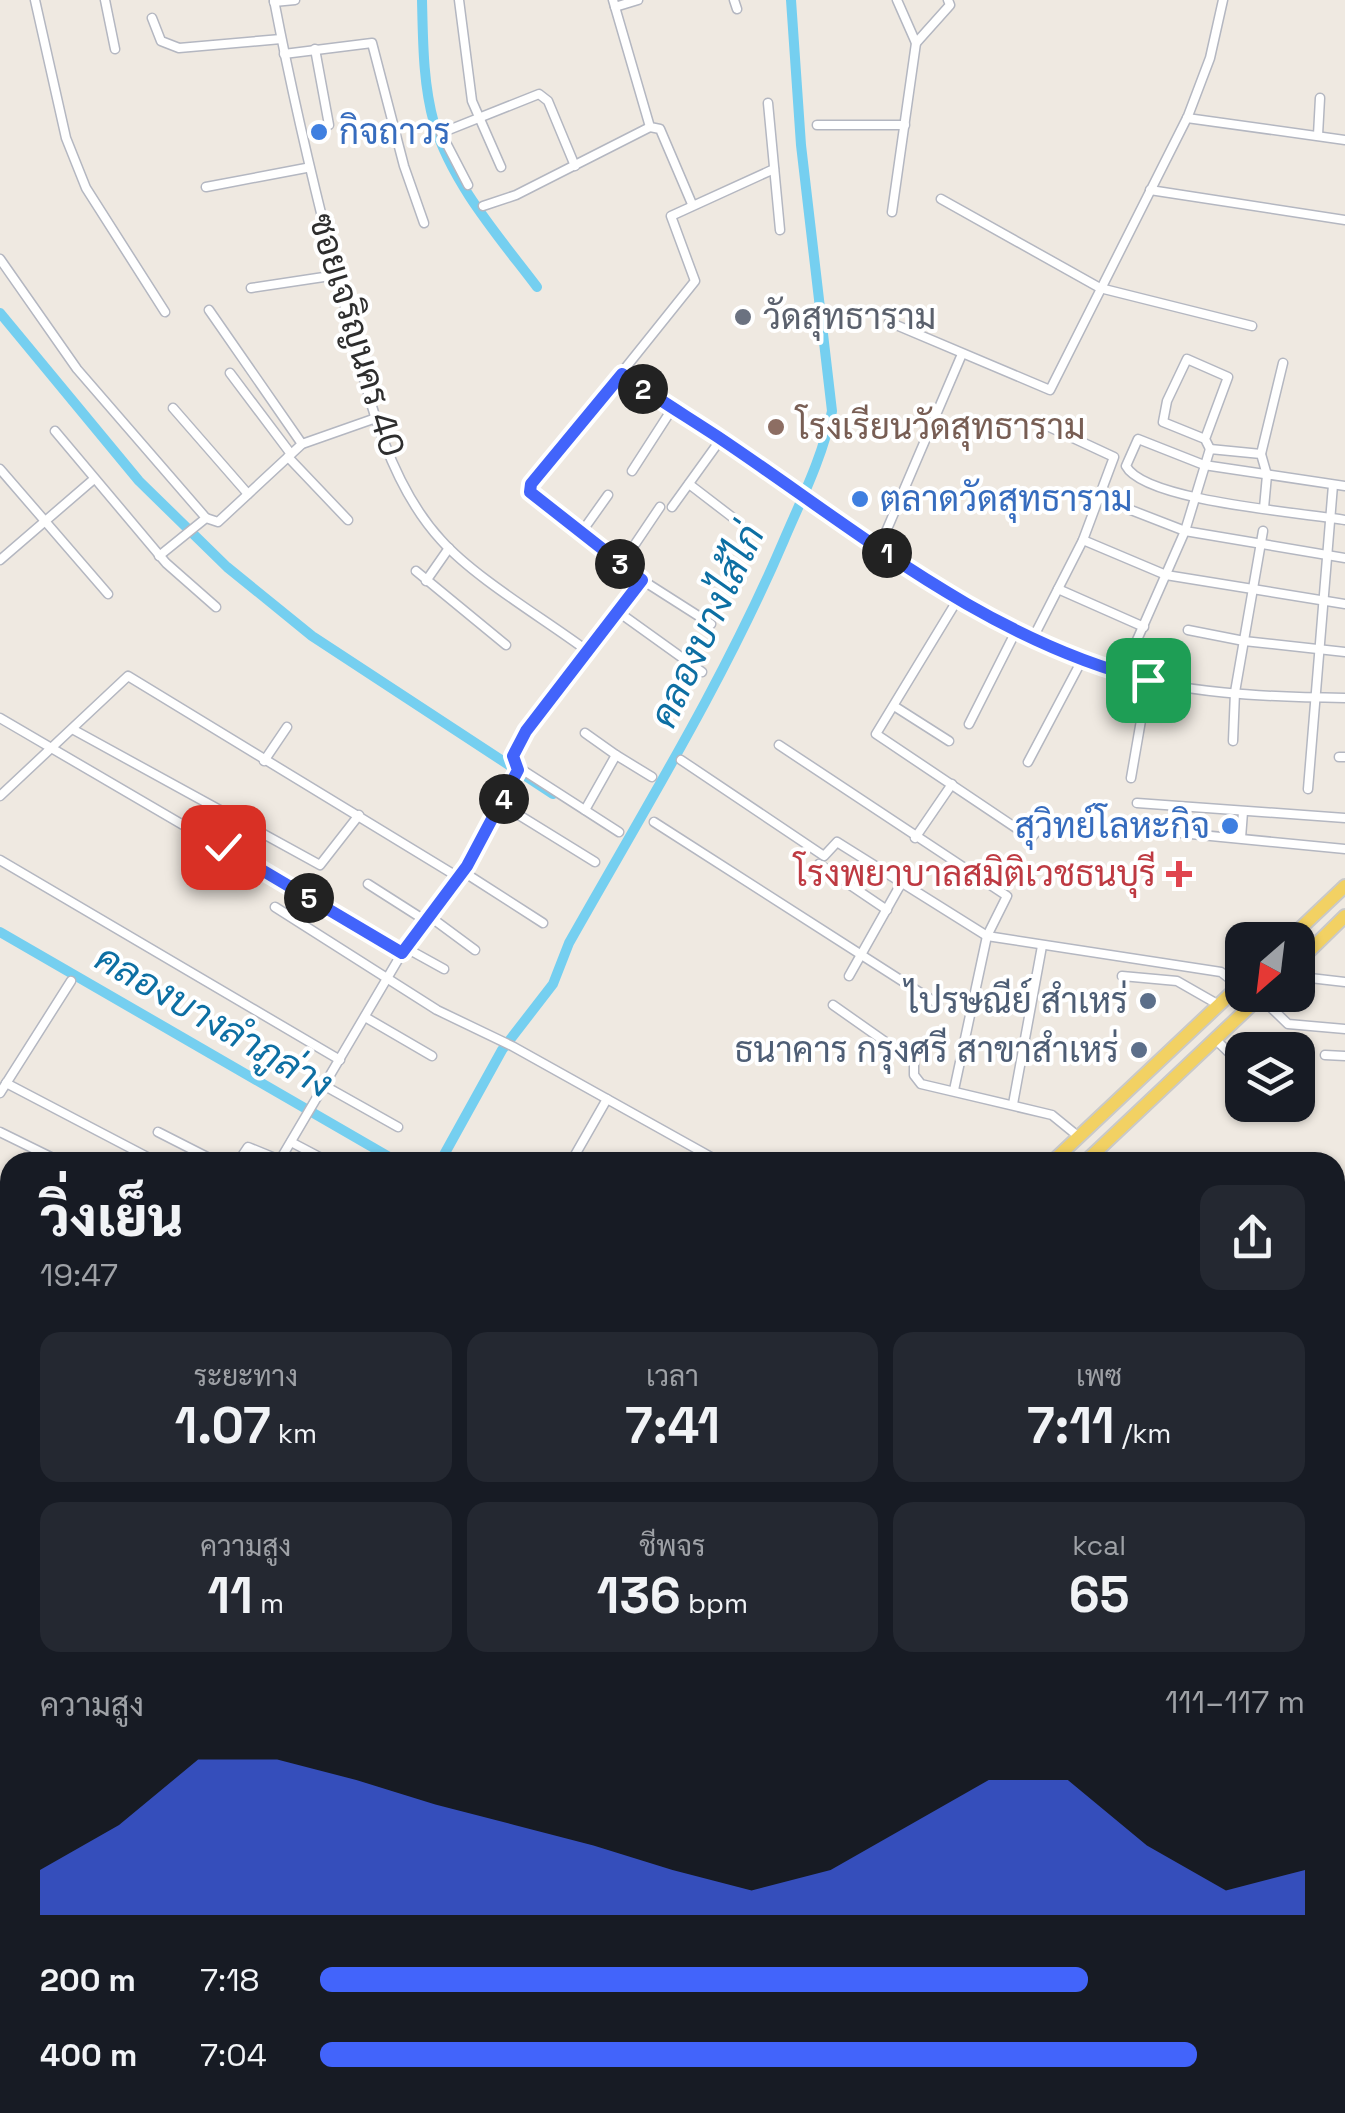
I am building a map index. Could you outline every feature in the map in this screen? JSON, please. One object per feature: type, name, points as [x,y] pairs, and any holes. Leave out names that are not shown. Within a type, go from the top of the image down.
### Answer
[{"type":"main road","points":[[1307,922],[1345,886]]},
{"type":"main road","points":[[1315,947],[1345,916]]},
{"type":"main road","points":[[1063,1152],[1225,1000]]},
{"type":"main road","points":[[1222,1003],[1240,1016]]},
{"type":"main road","points":[[1096,1152],[1244,1012]]},
{"type":"street","points":[[34,0],[66,138],[86,188],[164,312]]},
{"type":"street","points":[[105,0],[115,48]]},
{"type":"street","points":[[274,1],[295,0]]},
{"type":"street","points":[[460,0],[476,117],[501,167]]},
{"type":"street","points":[[638,0],[614,4],[650,126]]},
{"type":"street","points":[[892,212],[916,43],[897,0]]},
{"type":"street","points":[[889,322],[1050,390],[1187,118],[1210,58],[1222,0]]},
{"type":"street","name":"ซอยเจริญนคร 40","points":[[274,1],[306,168],[376,418],[415,507],[449,548],[586,650]]},
{"type":"street","points":[[916,43],[951,2]]},
{"type":"street","points":[[152,18],[161,42],[179,48],[281,39]]},
{"type":"street","points":[[284,54],[372,43],[404,166],[424,222]]},
{"type":"street","points":[[315,49],[329,125]]},
{"type":"street","points":[[468,184],[441,136],[476,117],[544,96],[574,166]]},
{"type":"street","points":[[1318,136],[1320,98]]},
{"type":"street","points":[[768,103],[780,230]]},
{"type":"street","points":[[1187,118],[1345,140]]},
{"type":"street","points":[[817,125],[905,125]]},
{"type":"street","points":[[482,206],[574,166],[650,126],[660,129],[692,204]]},
{"type":"street","points":[[206,187],[306,168]]},
{"type":"street","points":[[711,624],[580,534],[531,494],[530,487],[696,281],[670,219],[692,204],[774,169]]},
{"type":"street","points":[[1150,190],[1345,220]]},
{"type":"street","points":[[941,198],[1100,288],[1252,326]]},
{"type":"street","points":[[0,260],[77,369],[206,518],[218,522],[302,444],[376,418]]},
{"type":"street","points":[[251,288],[337,275]]},
{"type":"street","points":[[209,310],[302,444]]},
{"type":"street","points":[[879,548],[962,354]]},
{"type":"street","points":[[1122,674],[1185,531],[1210,449],[1205,439],[1163,422],[1166,401],[1187,360],[1228,377],[1205,439]]},
{"type":"street","points":[[1264,508],[1267,475],[1261,454],[1283,363]]},
{"type":"street","points":[[230,372],[290,456],[348,520]]},
{"type":"street","points":[[622,374],[879,548],[1016,631],[1082,660],[1148,680],[1235,692],[1345,698]]},
{"type":"street","points":[[173,408],[248,494]]},
{"type":"street","points":[[632,471],[672,409]]},
{"type":"street","points":[[1033,638],[1082,540],[1112,471],[1114,457],[1044,424]]},
{"type":"street","points":[[55,431],[159,556],[216,608]]},
{"type":"street","points":[[1345,486],[1204,465],[1138,439],[1126,466],[1135,477],[1196,499],[1345,520]]},
{"type":"street","points":[[672,507],[721,440]]},
{"type":"street","points":[[1210,449],[1261,454]]},
{"type":"street","points":[[0,469],[4,482],[45,521],[108,594]]},
{"type":"street","points":[[0,560],[94,479]]},
{"type":"street","points":[[689,484],[732,516]]},
{"type":"street","points":[[1308,788],[1333,484]]},
{"type":"street","points":[[580,534],[608,495]]},
{"type":"street","points":[[1100,498],[1185,531],[1345,558]]},
{"type":"street","points":[[621,565],[660,507]]},
{"type":"street","points":[[159,556],[206,518]]},
{"type":"street","points":[[1233,741],[1235,692],[1263,531]]},
{"type":"street","points":[[1082,540],[1166,576],[1345,604]]},
{"type":"street","points":[[426,581],[449,548]]},
{"type":"street","points":[[416,571],[506,645]]},
{"type":"street","points":[[284,1152],[404,950],[460,874],[501,804],[517,772],[513,756],[526,731],[642,580]]},
{"type":"street","points":[[1058,588],[1144,626]]},
{"type":"street","points":[[958,599],[876,734],[1031,838],[1047,820],[1345,849]]},
{"type":"street","points":[[617,611],[702,672]]},
{"type":"street","points":[[1188,630],[1244,642],[1345,652]]},
{"type":"street","points":[[969,724],[1016,631]]},
{"type":"street","points":[[1028,762],[1082,660]]},
{"type":"street","points":[[0,796],[128,676],[264,761],[543,923]]},
{"type":"street","points":[[1131,778],[1148,680]]},
{"type":"street","points":[[894,706],[950,741]]},
{"type":"street","points":[[0,718],[51,751],[444,969]]},
{"type":"street","points":[[264,761],[287,727]]},
{"type":"street","points":[[74,730],[320,866],[359,815]]},
{"type":"street","points":[[585,733],[652,778]]},
{"type":"street","points":[[779,746],[1007,896],[988,936],[954,1090]]},
{"type":"street","points":[[585,810],[616,755]]},
{"type":"street","points":[[681,760],[824,856],[837,842],[988,936],[1225,975]]},
{"type":"street","points":[[517,772],[619,832]]},
{"type":"street","points":[[915,838],[952,784]]},
{"type":"street","points":[[501,804],[595,862]]},
{"type":"street","points":[[1138,804],[1345,818]]},
{"type":"street","points":[[1240,838],[1242,812]]},
{"type":"street","points":[[654,822],[938,1004]]},
{"type":"street","points":[[0,860],[340,1060]]},
{"type":"street","points":[[819,864],[887,910]]},
{"type":"street","points":[[849,976],[902,882]]},
{"type":"street","points":[[368,884],[476,950]]},
{"type":"street","points":[[275,907],[499,1042],[702,1152]]},
{"type":"street","points":[[1013,1104],[1042,946]]},
{"type":"street","points":[[1122,976],[1178,980],[1222,1003]]},
{"type":"street","points":[[1315,979],[1345,982]]},
{"type":"street","points":[[71,981],[2,1089],[136,1152]]},
{"type":"street","points":[[833,1005],[914,1062],[917,1082],[1052,1115],[1079,1137]]},
{"type":"street","points":[[1276,1012],[1288,1024],[1345,1030]]},
{"type":"street","points":[[365,1017],[432,1056]]},
{"type":"street","points":[[1216,1039],[1225,1048]]},
{"type":"street","points":[[1325,1055],[1345,1056]]},
{"type":"street","points":[[325,1086],[398,1127]]},
{"type":"street","points":[[577,1152],[607,1099]]},
{"type":"street","points":[[0,1132],[41,1152]]},
{"type":"street","points":[[158,1132],[197,1152]]},
{"type":"street","points":[[291,1142],[310,1152]]},
{"type":"waterway","points":[[422,0],[428,93],[442,146],[478,210],[537,287]]},
{"type":"waterway","name":"คลองบางไส้ไก่","points":[[446,1152],[502,1050],[553,984],[569,943],[709,694],[761,592],[823,444],[832,411],[801,145],[791,0]]},
{"type":"waterway","points":[[0,313],[139,481],[227,567],[312,636],[553,794]]},
{"type":"waterway","name":"คลองบางลำภูล่าง","points":[[0,932],[381,1152]]},
{"type":"place","name":"กิจถาวร","points":[[319,132]]},
{"type":"place","name":"วัดสุทธาราม","points":[[743,317]]},
{"type":"place","name":"โรงเรียนวัดสุทธาราม","points":[[776,427]]},
{"type":"place","name":"ตลาดวัดสุทธาราม","points":[[860,499]]},
{"type":"place","name":"สุวิทย์โลหะกิจ","points":[[1230,826]]},
{"type":"place","name":"โรงพยาบาลสมิติเวชธนบุรี","points":[[1179,874]]},
{"type":"place","name":"ไปรษณีย์ สำเหร่","points":[[1148,1001]]},
{"type":"place","name":"ธนาคาร กรุงศรี สาขาสำเหร่","points":[[1139,1050]]},
{"type":"route","points":[[223,847],[402,953],[467,866],[491,825],[518,770],[513,756],[526,731],[642,580],[530,492],[531,484],[622,374],[831,518],[958,599],[1016,631],[1082,660],[1148,680]]}]
